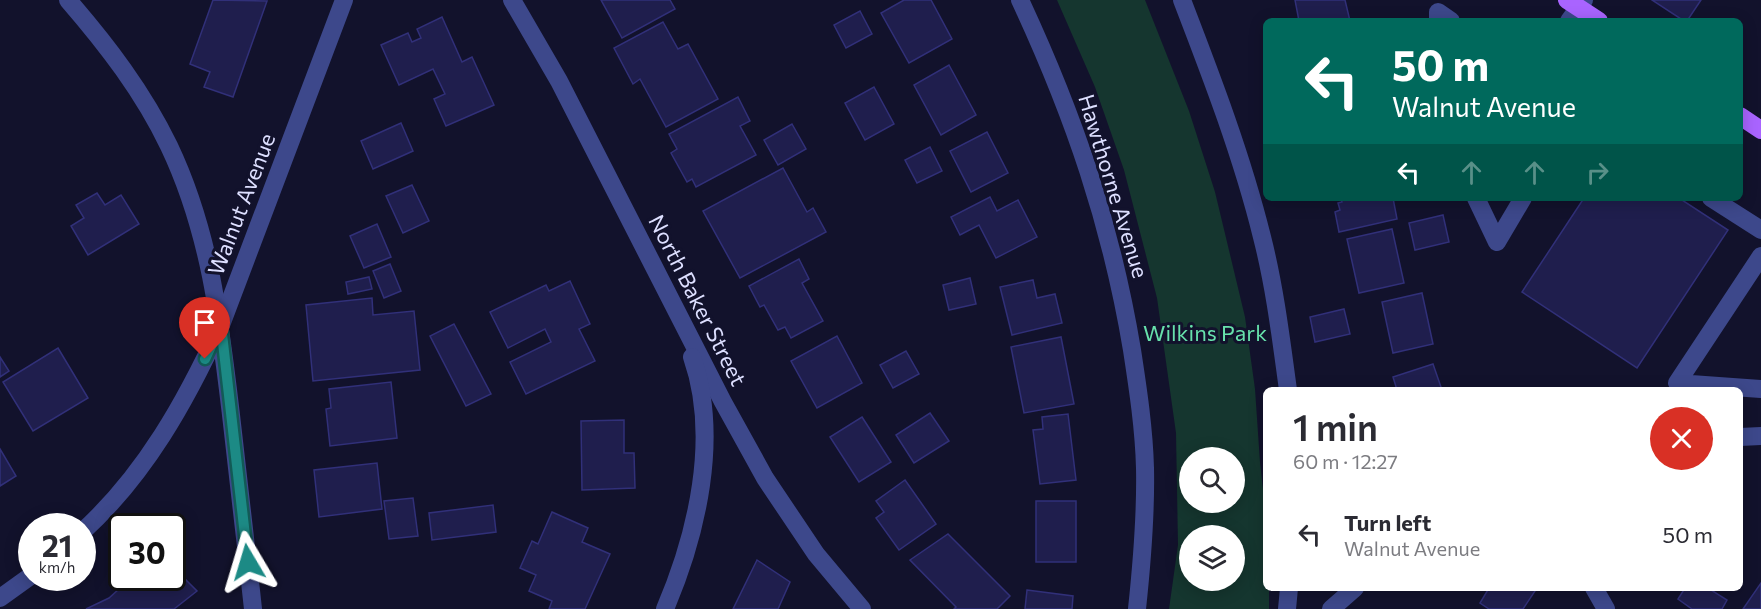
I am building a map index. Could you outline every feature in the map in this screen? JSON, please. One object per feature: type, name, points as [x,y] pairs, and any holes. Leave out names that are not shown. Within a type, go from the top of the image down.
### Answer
[{"type":"main road","points":[[1575,7],[1594,18]]},
{"type":"main road","points":[[1743,118],[1761,130]]},
{"type":"street","points":[[69,0],[114,54],[140,94],[169,146],[191,200],[208,257],[221,325],[253,609]]},
{"type":"street","name":"Walnut Avenue","points":[[96,517],[133,477],[168,429],[198,376],[221,325],[344,0]]},
{"type":"street","name":"North Baker Street","points":[[512,0],[559,81],[723,402],[765,478],[816,554],[862,609]]},
{"type":"street","name":"Hawthorne Avenue","points":[[1020,0],[1048,60],[1079,140],[1105,221],[1124,305],[1138,390],[1145,466],[1145,534],[1137,609]]},
{"type":"street","points":[[1182,0],[1215,84],[1263,239],[1278,313],[1288,387]]},
{"type":"street","points":[[1438,18],[1438,12],[1447,18]]},
{"type":"street","points":[[1477,201],[1497,242],[1521,201]]},
{"type":"street","points":[[1717,201],[1761,230]]},
{"type":"street","points":[[1733,387],[1677,383],[1761,256]]},
{"type":"street","points":[[664,609],[677,581],[693,522],[703,461],[703,413],[696,370],[673,303]]},
{"type":"street","points":[[1743,388],[1761,389]]},
{"type":"street","points":[[1743,437],[1761,436]]},
{"type":"street","points":[[0,598],[18,585]]},
{"type":"street","points":[[1287,609],[1289,591]]},
{"type":"street","points":[[1331,609],[1352,591]]},
{"type":"street","points":[[1596,591],[1606,609]]},
{"type":"green space","name":"Wilkins Park","points":[[1057,0],[1145,0],[1189,111],[1215,192],[1245,317],[1255,389],[1263,490],[1263,591],[1269,591],[1269,609],[1169,609],[1178,545],[1176,433],[1157,298],[1124,170],[1095,87]]},
{"type":"building","points":[[213,0],[267,1],[233,97],[204,87],[210,72],[190,64]]},
{"type":"building","points":[[601,0],[670,0],[675,9],[622,38]]},
{"type":"building","points":[[904,0],[931,0],[952,39],[909,63],[881,13]]},
{"type":"building","points":[[1295,0],[1345,0],[1349,18],[1298,18]]},
{"type":"building","points":[[1652,0],[1701,0],[1689,18],[1679,18]]},
{"type":"building","points":[[860,11],[872,34],[846,48],[834,25]]},
{"type":"building","points":[[442,17],[462,62],[472,57],[494,105],[446,126],[434,99],[445,94],[433,69],[399,85],[381,45],[408,33],[412,42],[421,38],[417,29]]},
{"type":"building","points":[[663,22],[678,49],[688,44],[718,99],[666,127],[640,79],[633,84],[614,48]]},
{"type":"building","points":[[949,65],[976,115],[941,135],[914,85]]},
{"type":"building","points":[[874,87],[894,124],[865,140],[845,103]]},
{"type":"building","points":[[738,97],[750,121],[740,126],[756,155],[696,187],[692,179],[687,182],[671,153],[677,149],[669,134]]},
{"type":"building","points":[[401,123],[413,151],[373,169],[361,141]]},
{"type":"building","points":[[792,124],[806,149],[778,165],[764,140]]},
{"type":"building","points":[[987,132],[1008,173],[971,192],[950,151]]},
{"type":"building","points":[[930,147],[942,171],[917,183],[905,160]]},
{"type":"building","points":[[783,168],[807,212],[813,208],[826,232],[740,278],[703,211]]},
{"type":"building","points":[[412,185],[429,221],[403,233],[386,196]]},
{"type":"building","points":[[97,193],[105,205],[121,195],[139,224],[88,255],[71,226],[84,218],[76,205]]},
{"type":"building","points":[[990,197],[997,211],[1018,200],[1037,237],[996,258],[979,225],[960,235],[951,217]]},
{"type":"building","points":[[1394,201],[1397,219],[1339,232],[1335,212],[1340,210],[1338,203]]},
{"type":"building","points":[[1582,201],[1684,201],[1728,230],[1637,368],[1522,292]]},
{"type":"building","points":[[1443,215],[1449,242],[1415,250],[1409,223]]},
{"type":"building","points":[[377,224],[391,257],[364,268],[350,236]]},
{"type":"building","points":[[1392,229],[1404,283],[1359,293],[1347,239]]},
{"type":"building","points":[[799,259],[809,279],[802,283],[823,321],[791,338],[785,327],[778,330],[764,305],[760,307],[749,286]]},
{"type":"building","points":[[390,264],[401,291],[384,298],[373,271]]},
{"type":"building","points":[[369,277],[372,289],[348,294],[346,282]]},
{"type":"building","points":[[970,278],[976,304],[949,310],[943,285]]},
{"type":"building","points":[[1033,280],[1037,298],[1055,294],[1062,323],[1012,335],[1000,287]]},
{"type":"building","points":[[570,281],[590,324],[579,329],[595,361],[526,394],[510,362],[551,342],[545,329],[508,348],[490,312],[546,285],[549,291]]},
{"type":"building","points":[[1422,293],[1433,344],[1393,353],[1382,302]]},
{"type":"building","points":[[372,298],[373,315],[414,311],[420,370],[313,381],[306,305]]},
{"type":"building","points":[[1344,309],[1350,334],[1315,342],[1310,317]]},
{"type":"building","points":[[454,324],[491,394],[466,406],[430,336]]},
{"type":"building","points":[[837,336],[862,383],[817,408],[791,361]]},
{"type":"building","points":[[1061,337],[1074,404],[1024,413],[1011,347]]},
{"type":"building","points":[[58,348],[88,398],[33,431],[3,382]]},
{"type":"building","points":[[906,351],[919,374],[893,388],[880,365]]},
{"type":"building","points":[[0,357],[9,371],[0,377]]},
{"type":"building","points":[[1433,364],[1441,387],[1396,387],[1393,377]]},
{"type":"building","points":[[391,382],[397,438],[330,446],[326,409],[331,408],[329,389]]},
{"type":"building","points":[[930,413],[949,441],[914,463],[896,435]]},
{"type":"building","points":[[1068,414],[1076,480],[1040,484],[1033,430],[1043,429],[1042,417]]},
{"type":"building","points":[[862,417],[891,462],[859,482],[830,437]]},
{"type":"building","points":[[624,420],[624,453],[634,453],[635,488],[582,490],[581,421]]},
{"type":"building","points":[[0,449],[16,476],[0,486]]},
{"type":"building","points":[[377,463],[382,509],[319,517],[314,470]]},
{"type":"building","points":[[905,480],[936,524],[899,550],[876,518],[884,512],[876,501]]},
{"type":"building","points":[[413,498],[418,536],[389,539],[384,501]]},
{"type":"building","points":[[1036,501],[1076,501],[1076,562],[1036,562]]},
{"type":"building","points":[[493,505],[496,532],[432,540],[429,513]]},
{"type":"building","points":[[552,512],[588,528],[582,542],[610,554],[585,609],[549,609],[552,601],[529,591],[536,575],[520,568],[532,541],[538,544]]},
{"type":"building","points":[[948,534],[1010,596],[997,609],[954,609],[956,607],[910,560]]},
{"type":"building","points":[[757,560],[790,582],[778,609],[733,609]]},
{"type":"building","points":[[186,580],[197,591],[174,609],[86,609],[109,598],[117,591],[186,591]]},
{"type":"building","points":[[1761,583],[1761,609],[1743,609]]},
{"type":"building","points":[[1027,590],[1073,596],[1072,609],[1025,609]]},
{"type":"building","points":[[1487,591],[1535,591],[1523,609],[1489,609],[1480,603]]},
{"type":"building","points":[[1683,591],[1713,591],[1727,600],[1722,609],[1692,609],[1678,599]]},
{"type":"route","points":[[205,359],[221,325],[248,562]]}]
